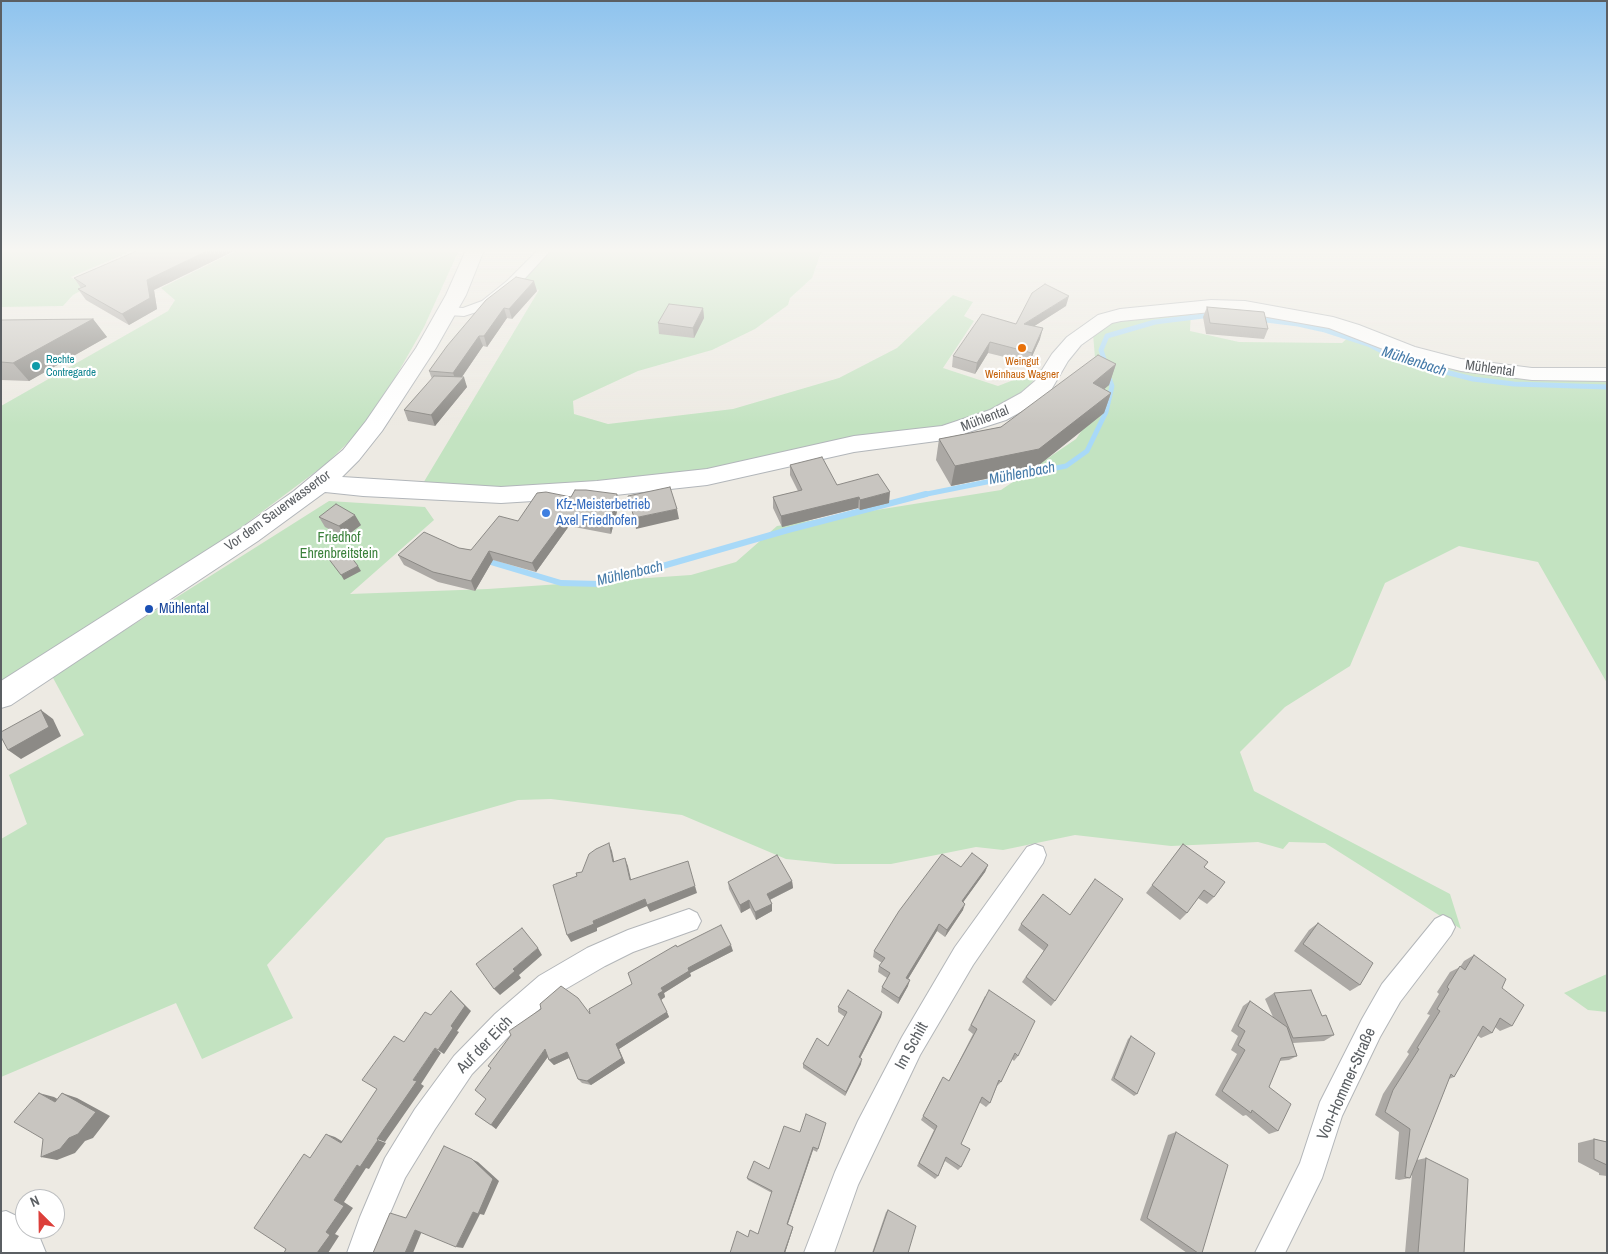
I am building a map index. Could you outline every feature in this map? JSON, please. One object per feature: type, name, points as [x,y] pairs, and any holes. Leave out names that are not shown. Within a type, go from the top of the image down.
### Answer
[{"type":"street","points":[[448,311],[464,312],[474,309]]},
{"type":"street","name":"Mühlental","points":[[321,482],[404,491],[481,494],[605,489],[707,477],[854,444],[944,433],[998,416],[1029,398],[1043,385],[1059,358],[1074,341],[1104,320],[1120,315],[1186,309]]},
{"type":"street","name":"Mühlental","points":[[1253,309],[1333,323],[1408,352],[1461,365],[1532,374],[1607,375]]},
{"type":"street","name":"Vor dem Sauerwassertor","points":[[1,696],[253,532],[321,482],[351,455],[374,426],[426,348],[448,311]]},
{"type":"street","name":"Im Schilt","points":[[819,1253],[853,1165],[911,1046],[964,956],[1035,854]]},
{"type":"street","name":"Auf der Eich","points":[[362,1253],[374,1217],[396,1168],[425,1119],[462,1066],[504,1023],[548,985],[596,957],[628,942],[689,921]]},
{"type":"street","name":"Von-Hommer-Straße","points":[[1270,1253],[1312,1168],[1330,1112],[1371,1028],[1391,993],[1443,926]]},
{"type":"street","points":[[1,1233],[6,1232],[22,1246],[25,1253]]},
{"type":"green space","points":[[170,309],[432,309],[424,327],[371,420],[326,464],[212,549],[1,685],[1,406]]},
{"type":"green space","points":[[528,309],[783,309],[755,329],[712,350],[638,371],[573,401],[574,414],[608,424],[733,409],[839,378],[897,348],[939,309],[969,309],[964,316],[974,321],[943,368],[998,386],[1042,369],[1030,385],[1017,396],[977,416],[953,424],[720,469],[532,487],[478,488],[422,485]]},
{"type":"green space","name":"Friedhof Ehrenbreitstein","points":[[1191,312],[1190,331],[1239,342],[1342,343],[1354,332],[1412,356],[1607,379],[1607,683],[1538,562],[1459,546],[1385,583],[1350,666],[1285,707],[1240,752],[1254,791],[1450,894],[1461,929],[1325,843],[1289,842],[1283,849],[1258,842],[1171,846],[1075,835],[1003,850],[976,847],[891,864],[835,864],[786,859],[682,815],[551,799],[518,800],[386,838],[267,965],[293,1018],[202,1059],[176,1003],[1,1077],[1,839],[27,824],[9,775],[84,735],[52,676],[329,501],[425,507],[434,520],[350,594],[488,589],[691,575],[736,562],[777,526],[1001,490],[1076,439],[1107,393],[1096,370],[1093,334],[1113,322]]},
{"type":"green space","points":[[1607,974],[1607,1012],[1588,1010],[1564,993]]},
{"type":"building","points":[[112,309],[132,309],[122,314]]},
{"type":"building","points":[[479,309],[504,309],[484,336],[479,336],[453,373],[429,371]]},
{"type":"building","points":[[666,309],[703,309],[693,328],[658,323]]},
{"type":"building","points":[[1024,309],[1049,309],[1024,324],[1043,328],[1032,353],[990,342],[977,363],[953,356],[982,314],[1016,324]]},
{"type":"building","points":[[1207,309],[1264,312],[1268,329],[1210,323]]},
{"type":"building","points":[[93,319],[13,363],[1,362],[1,320]]},
{"type":"building","points":[[1098,355],[1116,364],[1093,383],[1111,393],[1039,449],[955,466],[939,439],[1001,427]]},
{"type":"building","points":[[434,376],[464,377],[431,415],[404,410]]},
{"type":"building","points":[[822,457],[837,485],[878,474],[890,492],[860,500],[859,497],[781,516],[773,497],[802,490],[790,465]]},
{"type":"building","points":[[670,487],[677,509],[634,518],[628,496]]},
{"type":"building","points":[[575,490],[617,494],[609,524],[566,517],[532,563],[489,551],[471,581],[433,572],[398,555],[424,532],[459,548],[471,550],[499,516],[518,521],[537,493],[546,492],[571,497]]},
{"type":"building","points":[[336,504],[355,515],[339,526],[319,517]]},
{"type":"building","points":[[345,549],[358,566],[341,575],[328,558]]},
{"type":"building","points":[[41,710],[49,727],[8,750],[1,737],[1,732]]},
{"type":"building","points":[[609,843],[613,862],[625,858],[630,880],[688,861],[695,886],[647,905],[645,899],[593,921],[594,924],[567,935],[553,885],[577,876],[576,873],[582,872],[589,854]]},
{"type":"building","points":[[1183,844],[1208,862],[1204,867],[1225,882],[1214,897],[1204,890],[1187,913],[1152,885]]},
{"type":"building","points":[[972,853],[988,865],[962,901],[965,904],[947,930],[939,924],[906,978],[910,980],[899,998],[882,987],[890,973],[879,966],[885,958],[874,951],[899,911],[942,854],[961,867]]},
{"type":"building","points":[[777,855],[792,881],[767,894],[772,904],[755,912],[749,900],[740,905],[728,882]]},
{"type":"building","points":[[1095,879],[1123,899],[1055,1001],[1026,977],[1048,945],[1021,924],[1043,894],[1070,915]]},
{"type":"building","points":[[1318,923],[1373,963],[1360,985],[1303,944]]},
{"type":"building","points":[[721,925],[731,945],[688,968],[689,971],[661,988],[663,991],[658,994],[667,1012],[616,1044],[622,1058],[587,1081],[578,1079],[567,1052],[549,1060],[545,1049],[491,1125],[475,1114],[486,1099],[475,1090],[491,1068],[488,1066],[511,1035],[509,1031],[541,1009],[540,1004],[561,986],[578,998],[590,1014],[589,1009],[632,984],[628,973],[676,945],[677,947]]},
{"type":"building","points":[[522,928],[538,948],[513,969],[515,971],[494,989],[476,964]]},
{"type":"building","points":[[1474,955],[1506,979],[1502,988],[1524,1005],[1512,1026],[1500,1018],[1492,1033],[1483,1026],[1454,1077],[1451,1074],[1410,1178],[1405,1177],[1410,1129],[1385,1112],[1393,1090],[1440,1011],[1437,1009],[1449,989],[1447,987],[1460,966],[1465,970]]},
{"type":"building","points":[[848,990],[882,1012],[859,1057],[862,1059],[846,1092],[803,1064],[817,1038],[828,1046],[847,1012],[838,1007]]},
{"type":"building","points":[[989,990],[1035,1021],[1018,1056],[1015,1053],[1001,1082],[999,1080],[990,1103],[982,1097],[961,1144],[970,1149],[961,1167],[946,1157],[938,1176],[919,1163],[937,1126],[923,1116],[943,1077],[949,1081],[977,1029],[971,1025]]},
{"type":"building","points":[[1311,990],[1322,1016],[1326,1015],[1334,1035],[1293,1038],[1274,993]]},
{"type":"building","points":[[451,991],[465,1006],[438,1050],[435,1048],[413,1080],[417,1081],[360,1167],[357,1165],[334,1200],[344,1206],[326,1232],[330,1235],[317,1253],[284,1253],[286,1249],[254,1228],[304,1154],[310,1158],[326,1134],[341,1143],[377,1089],[362,1080],[394,1036],[404,1042],[425,1012],[431,1015]]},
{"type":"building","points":[[1250,1001],[1287,1027],[1297,1056],[1281,1058],[1269,1087],[1291,1104],[1278,1131],[1252,1110],[1251,1113],[1222,1091],[1245,1050],[1238,1045],[1245,1031],[1238,1026]]},
{"type":"building","points":[[1131,1036],[1155,1053],[1137,1094],[1114,1078]]},
{"type":"building","points":[[39,1093],[55,1102],[62,1093],[96,1112],[78,1134],[69,1138],[60,1149],[41,1157],[43,1139],[14,1122]]},
{"type":"building","points":[[806,1114],[826,1123],[818,1149],[813,1147],[787,1224],[793,1227],[784,1253],[730,1253],[737,1231],[748,1237],[750,1230],[758,1234],[772,1191],[747,1178],[754,1161],[769,1169],[784,1126],[800,1132]]},
{"type":"building","points":[[1176,1132],[1228,1165],[1202,1253],[1198,1253],[1147,1218]]},
{"type":"building","points":[[1594,1139],[1607,1142],[1607,1165],[1594,1159]]},
{"type":"building","points":[[444,1146],[472,1159],[493,1179],[478,1214],[473,1212],[456,1247],[415,1230],[405,1253],[373,1253],[390,1213],[406,1218]]},
{"type":"building","points":[[1426,1158],[1468,1179],[1464,1253],[1418,1253]]},
{"type":"building","points":[[888,1210],[916,1226],[908,1253],[873,1253]]},
{"type":"waterway","name":"Mühlenbach","points":[[1106,365],[1101,350],[1107,336],[1155,322],[1211,315]]},
{"type":"waterway","name":"Mühlenbach","points":[[1258,319],[1298,324],[1325,330],[1368,344],[1402,361],[1473,379],[1514,384],[1607,387]]},
{"type":"waterway","name":"Mühlenbach","points":[[923,495],[1066,466],[1087,451],[1106,412],[1112,386],[1108,375]]},
{"type":"waterway","name":"Mühlenbach","points":[[484,560],[561,583],[600,584],[788,530],[923,495]]},
{"type":"place","name":"Weingut Weinhaus Wagner","points":[[1022,348]]},
{"type":"place","name":"Rechte Contregarde","points":[[36,366]]},
{"type":"place","name":"Kfz-Meisterbetrieb Axel Friedhofen","points":[[546,513]]},
{"type":"place","name":"Mühlental","points":[[149,609]]}]
